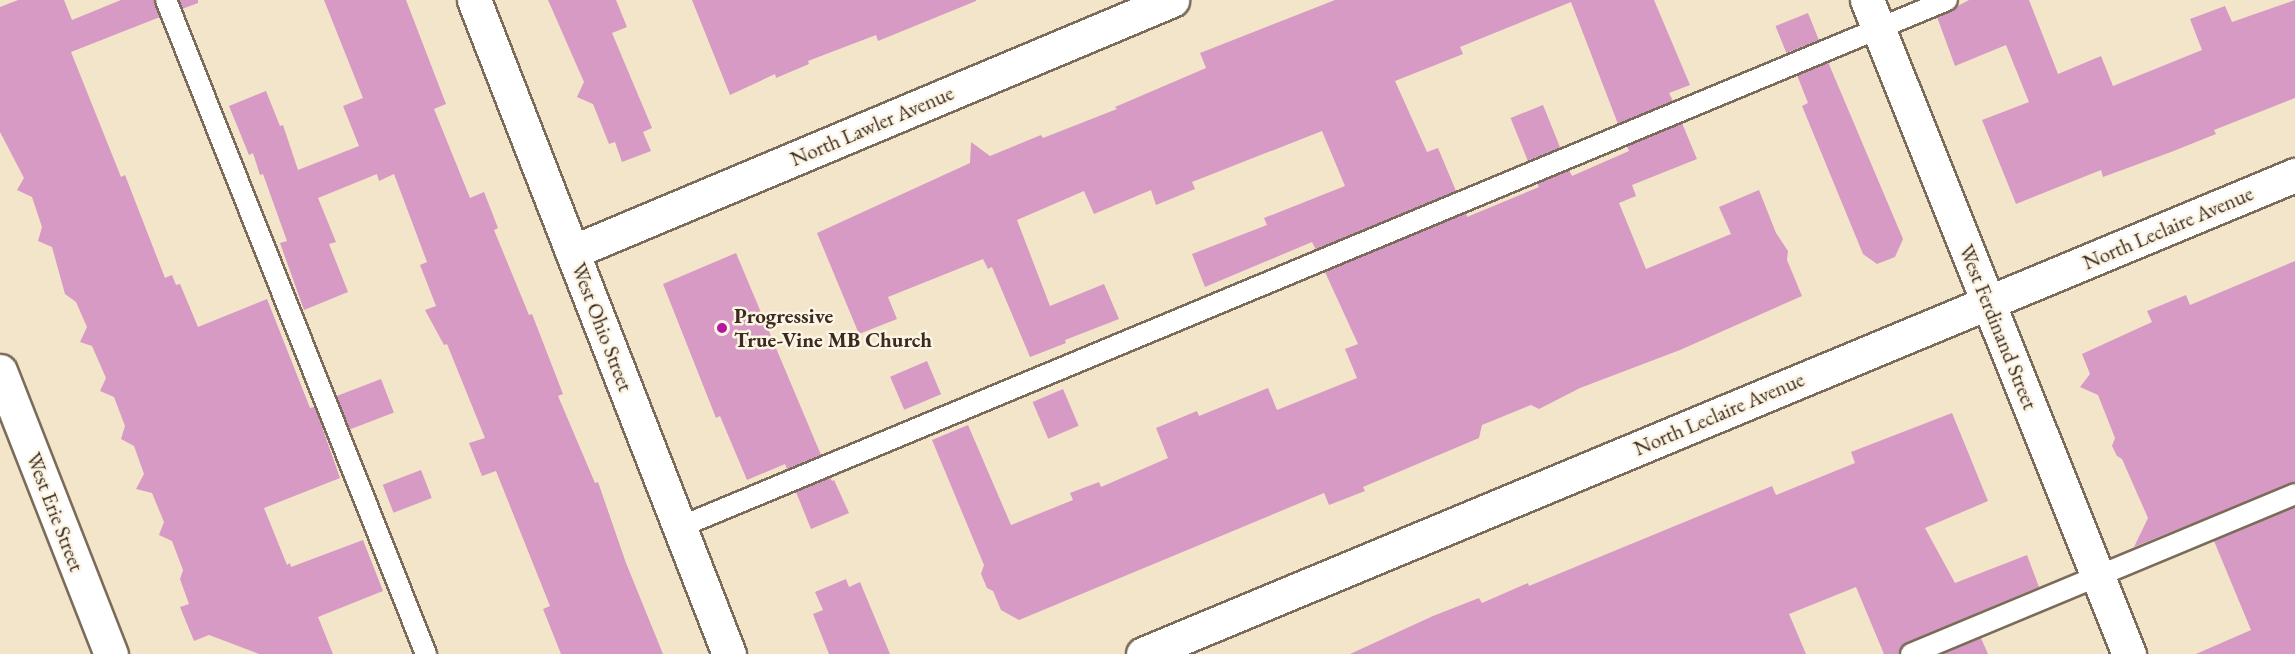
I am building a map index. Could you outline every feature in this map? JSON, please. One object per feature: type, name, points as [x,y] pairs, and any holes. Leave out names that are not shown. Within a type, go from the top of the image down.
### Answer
[{"type":"street","name":"West Ohio Street","points":[[474,0],[729,654]]},
{"type":"street","name":"North Lawler Avenue","points":[[572,252],[1172,0]]},
{"type":"street","name":"West Ferdinand Street","points":[[1872,14],[2129,654]]},
{"type":"street","name":"North Leclaire Avenue","points":[[1143,654],[2295,175]]},
{"type":"street","name":"West Erie Street","points":[[0,371],[111,654]]},
{"type":"lane","points":[[166,0],[426,654]]},
{"type":"lane","points":[[680,527],[1872,14],[1947,0]]},
{"type":"lane","points":[[1911,654],[2295,494]]},
{"type":"building","points":[[18,0],[64,0],[72,20],[121,0],[154,0],[160,17],[71,52],[121,177],[125,175],[165,278],[172,275],[176,285],[180,284],[198,327],[267,299],[310,408],[315,407],[340,478],[264,508],[287,565],[290,563],[291,567],[363,540],[383,591],[318,617],[333,654],[259,654],[209,635],[194,641],[180,607],[189,604],[180,579],[183,570],[172,541],[159,535],[164,522],[152,493],[136,489],[144,474],[134,446],[121,439],[125,426],[114,397],[100,391],[106,378],[92,346],[80,342],[87,327],[76,302],[65,294],[52,247],[38,241],[42,227],[32,197],[17,190],[24,178],[0,132],[0,7]]},
{"type":"building","points":[[179,0],[198,0],[198,3],[182,9]]},
{"type":"building","points":[[324,0],[406,0],[446,104],[434,109],[470,198],[484,192],[498,228],[494,230],[529,315],[532,314],[563,394],[558,396],[595,483],[598,482],[626,563],[663,654],[561,654],[543,609],[550,606],[496,471],[482,476],[469,443],[485,438],[447,344],[444,345],[425,310],[436,306],[420,265],[427,262],[394,174],[379,181],[377,174],[318,198],[336,242],[329,244],[348,292],[304,310],[280,243],[287,241],[263,174],[260,175],[253,153],[249,155],[229,106],[266,91],[280,126],[283,125],[298,170],[359,146],[343,106],[363,98]]},
{"type":"building","points":[[548,0],[616,0],[627,27],[612,33],[652,128],[643,132],[651,151],[622,162],[615,142],[609,144],[593,104],[577,97],[584,82]]},
{"type":"building","points":[[692,0],[976,1],[878,41],[876,35],[808,61],[809,64],[776,78],[775,74],[730,95]]},
{"type":"building","points":[[1335,0],[1654,0],[1690,85],[1669,93],[1673,101],[1618,124],[1571,2],[1460,47],[1463,54],[1395,81],[1427,152],[1438,148],[1456,191],[1316,250],[1312,242],[1205,287],[1192,254],[1267,225],[1264,218],[1345,186],[1322,131],[1192,182],[1195,189],[1156,205],[1151,190],[1094,214],[1084,191],[1017,220],[1050,306],[1104,284],[1119,319],[1065,340],[1066,343],[1030,357],[992,267],[988,269],[983,259],[888,297],[897,319],[859,334],[817,233],[970,163],[971,142],[990,156],[1041,135],[1043,138],[1117,109],[1115,107],[1206,68],[1200,53]]},
{"type":"building","points":[[1969,0],[2029,0],[2058,74],[2101,56],[2113,86],[2202,50],[2190,19],[2225,6],[2232,22],[2295,0],[2295,98],[2214,130],[2216,134],[2171,152],[2103,177],[2101,170],[2016,204],[1982,120],[2029,102],[2006,45],[1955,66],[1937,17]]},
{"type":"building","points":[[1808,13],[1819,40],[1786,53],[1776,26]]},
{"type":"building","points":[[1828,62],[1903,239],[1895,257],[1877,264],[1863,254],[1802,106],[1808,103],[1797,75]]},
{"type":"building","points":[[1543,105],[1560,148],[1528,161],[1511,118]]},
{"type":"building","points":[[1682,123],[1697,159],[1632,185],[1636,196],[1619,203],[1646,269],[1731,234],[1719,207],[1759,190],[1776,233],[1788,251],[1787,260],[1802,296],[1680,350],[1580,388],[1539,409],[1531,405],[1482,425],[1479,438],[1363,487],[1365,491],[1329,505],[1324,493],[1019,620],[1001,610],[993,591],[987,588],[981,574],[984,565],[932,440],[968,425],[1011,525],[1073,500],[1070,493],[1099,482],[1101,487],[1168,458],[1156,428],[1197,411],[1199,416],[1268,388],[1277,410],[1357,378],[1345,349],[1358,344],[1325,272],[1466,213],[1467,217],[1539,187],[1537,183],[1569,170],[1572,176],[1629,151],[1627,146]]},
{"type":"building","points":[[736,253],[821,455],[787,469],[785,464],[747,480],[720,416],[716,418],[663,284]]},
{"type":"building","points":[[2295,261],[2295,482],[2134,547],[2148,518],[2122,459],[2117,456],[2112,446],[2115,438],[2098,395],[2080,387],[2090,374],[2082,354],[2152,322],[2147,311],[2186,295],[2190,305]]},
{"type":"building","points":[[927,361],[941,394],[904,410],[890,377]]},
{"type":"building","points":[[381,379],[394,413],[349,430],[336,396]]},
{"type":"building","points":[[1063,389],[1079,426],[1048,439],[1033,402]]},
{"type":"building","points":[[1952,413],[1988,501],[1925,528],[1955,583],[2027,555],[2039,587],[1906,643],[1899,654],[1884,654],[1856,587],[1789,614],[1806,654],[1350,654],[1433,616],[1479,598],[1482,603],[1528,583],[1529,586],[1772,486],[1776,495],[1855,463],[1851,452]]},
{"type":"building","points":[[421,470],[432,498],[393,513],[383,485]]},
{"type":"building","points":[[830,477],[832,481],[834,480],[849,513],[811,529],[796,492]]},
{"type":"building","points":[[2295,507],[2295,654],[2196,654],[2251,630],[2214,541]]},
{"type":"building","points":[[846,579],[849,587],[860,582],[890,654],[829,654],[813,614],[823,610],[815,592]]},
{"type":"building","points":[[1981,638],[1988,654],[1942,654]]},
{"type":"place","name":"Progressive True-Vine MB Church","points":[[722,328]]}]
